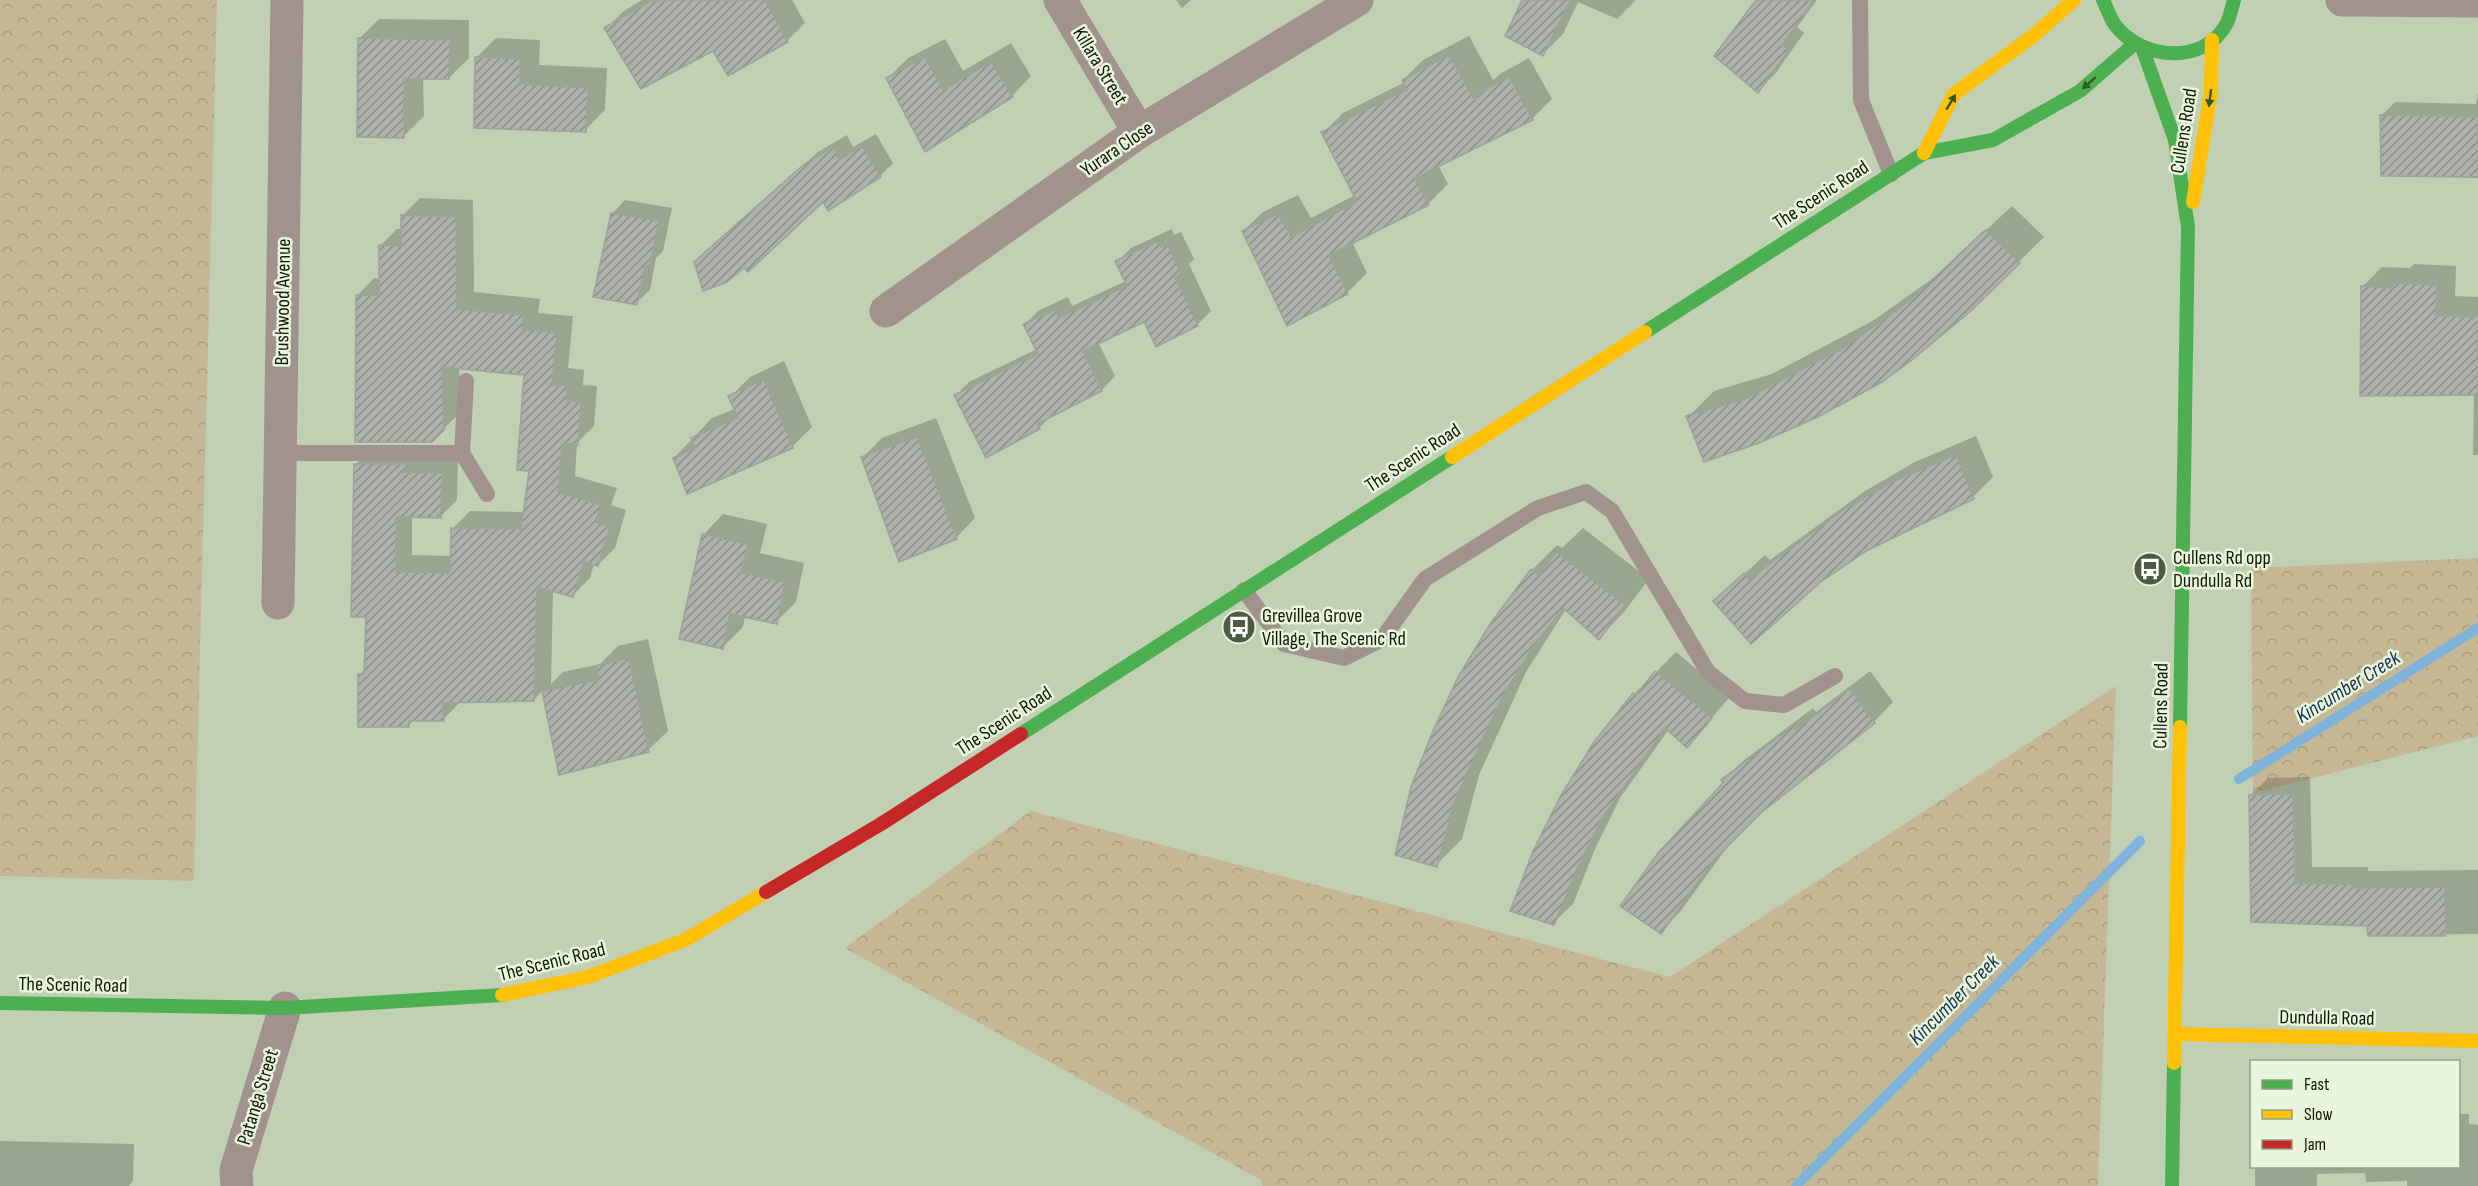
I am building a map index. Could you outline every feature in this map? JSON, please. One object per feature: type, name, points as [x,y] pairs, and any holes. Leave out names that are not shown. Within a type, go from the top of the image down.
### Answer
[{"type":"main road","points":[[1924,153],[1954,94],[2033,36],[2074,0]]},
{"type":"main road","points":[[2103,0],[2107,14],[2118,32],[2138,47],[2160,54],[2179,55],[2212,40],[2225,25],[2234,0]]},
{"type":"main road","name":"Cullens Road","points":[[2172,1186],[2188,227],[2211,91],[2212,40]]},
{"type":"main road","name":"The Scenic Road","points":[[0,1003],[285,1008],[496,996],[588,977],[687,939],[881,824],[1924,153],[1993,140],[2080,91],[2138,47]]},
{"type":"main road","name":"Cullens Road","points":[[2138,47],[2175,140],[2188,227]]},
{"type":"main road","name":"Dundulla Road","points":[[2176,1034],[2478,1041]]},
{"type":"street","name":"Brushwood Avenue","points":[[278,603],[287,0]]},
{"type":"street","name":"Killara Street","points":[[1060,0],[1139,132]]},
{"type":"street","name":"Yurara Close","points":[[886,310],[1139,132],[1357,0]]},
{"type":"street","points":[[2342,0],[2478,1]]},
{"type":"street","name":"Patanga Street","points":[[237,1186],[236,1170],[285,1008]]},
{"type":"lane","points":[[1860,0],[1861,100],[1891,174]]},
{"type":"lane","points":[[466,381],[462,453],[487,494]]},
{"type":"lane","points":[[281,453],[462,453]]},
{"type":"lane","points":[[1244,590],[1284,644],[1344,658],[1382,639],[1425,579],[1538,508],[1586,492],[1612,511],[1708,672],[1745,701],[1784,705],[1835,676]]},
{"type":"green space","points":[[0,0],[217,0],[194,881],[0,876]]},
{"type":"green space","points":[[2478,558],[2478,736],[2253,793],[2251,568]]},
{"type":"green space","points":[[2116,686],[2098,1186],[1262,1186],[1261,1180],[845,948],[1031,811],[1670,977]]},
{"type":"building","points":[[652,0],[765,0],[788,42],[728,76],[713,51],[641,89],[604,28]]},
{"type":"building","points":[[1522,0],[1570,0],[1543,56],[1505,36]]},
{"type":"building","points":[[1756,0],[1814,0],[1782,45],[1789,50],[1758,93],[1714,56]]},
{"type":"building","points":[[358,38],[450,40],[449,79],[404,79],[404,138],[357,137]]},
{"type":"building","points":[[1449,55],[1475,101],[1478,93],[1509,77],[1533,120],[1415,178],[1429,205],[1329,255],[1348,294],[1287,326],[1242,231],[1278,214],[1291,237],[1357,202],[1321,132],[1407,90],[1402,80]]},
{"type":"building","points":[[475,57],[520,59],[520,84],[588,88],[586,132],[474,128]]},
{"type":"building","points":[[925,57],[943,90],[991,62],[1013,97],[925,152],[886,78]]},
{"type":"building","points":[[2380,115],[2478,117],[2478,177],[2381,176]]},
{"type":"building","points":[[862,146],[881,177],[828,211],[823,202],[748,272],[744,268],[727,282],[703,291],[694,262],[803,165],[833,147],[839,160]]},
{"type":"building","points":[[611,213],[659,221],[650,266],[645,265],[637,305],[593,297]]},
{"type":"building","points":[[401,215],[456,217],[457,309],[523,315],[522,329],[557,333],[552,385],[567,386],[567,401],[581,402],[578,445],[562,443],[558,492],[601,505],[595,522],[610,527],[598,566],[584,562],[573,597],[537,587],[534,701],[443,703],[444,721],[409,721],[409,727],[358,727],[358,674],[364,674],[366,617],[351,617],[354,464],[411,464],[402,472],[442,473],[441,518],[396,517],[396,572],[450,573],[451,528],[521,529],[529,471],[517,470],[524,375],[442,367],[444,430],[432,442],[355,442],[356,295],[379,295],[379,245],[401,246]]},
{"type":"building","points":[[1985,230],[2020,263],[1972,310],[1912,360],[1882,382],[1818,417],[1759,443],[1704,462],[1686,416],[1745,399],[1847,346],[1912,299]]},
{"type":"building","points":[[1158,241],[1161,247],[1167,244],[1181,274],[1175,277],[1198,326],[1156,347],[1144,322],[1083,351],[1102,391],[1037,424],[1040,429],[986,458],[954,395],[1038,354],[1023,324],[1055,310],[1059,318],[1127,286],[1115,261]]},
{"type":"building","points":[[2393,283],[2437,285],[2436,316],[2478,317],[2478,395],[2360,396],[2361,286],[2393,288]]},
{"type":"building","points":[[764,380],[793,448],[687,494],[673,458],[695,448],[691,438],[738,418],[728,396]]},
{"type":"building","points":[[917,437],[957,539],[899,562],[861,457]]},
{"type":"building","points":[[1956,455],[1974,499],[1868,550],[1822,581],[1751,644],[1713,601],[1744,573],[1749,579],[1843,510],[1894,481]]},
{"type":"building","points":[[702,534],[748,544],[741,573],[785,582],[777,624],[730,614],[723,649],[679,639]]},
{"type":"building","points":[[1556,552],[1625,605],[1599,640],[1563,608],[1530,651],[1501,699],[1454,802],[1437,867],[1395,855],[1411,787],[1432,733],[1458,677],[1490,624],[1531,569],[1539,576]]},
{"type":"building","points":[[629,658],[649,752],[559,775],[542,691],[599,680],[596,666]]},
{"type":"building","points":[[1655,671],[1712,718],[1687,748],[1665,728],[1601,820],[1576,871],[1554,925],[1510,911],[1533,851],[1561,795],[1594,742],[1633,693],[1636,695]]},
{"type":"building","points":[[1850,689],[1875,723],[1762,812],[1713,861],[1661,934],[1620,906],[1658,853],[1723,783],[1721,780],[1793,726],[1795,730]]},
{"type":"building","points":[[2293,794],[2295,884],[2351,884],[2351,888],[2445,887],[2446,936],[2368,936],[2367,926],[2251,922],[2249,795]]},
{"type":"waterway","name":"Kincumber Creek","points":[[2239,779],[2478,628]]},
{"type":"waterway","name":"Kincumber Creek","points":[[1796,1186],[2140,841]]},
{"type":"traffic: fast","points":[[2103,0],[2113,22],[2127,37],[2141,46],[2172,53],[2189,52],[2217,37],[2227,23],[2234,0]]},
{"type":"traffic: fast","points":[[1645,332],[1924,153],[1993,140],[2080,91],[2133,45]]},
{"type":"traffic: fast","points":[[2143,50],[2175,140],[2188,227],[2180,727]]},
{"type":"traffic: fast","points":[[1021,734],[1452,457]]},
{"type":"traffic: fast","points":[[0,1003],[285,1008],[502,995]]},
{"type":"traffic: fast","points":[[2172,1186],[2174,1063]]},
{"type":"traffic: slow","points":[[1924,153],[1954,94],[2033,36],[2074,0]]},
{"type":"traffic: slow","points":[[2193,202],[2211,91],[2212,40]]},
{"type":"traffic: slow","points":[[1452,457],[1645,332]]},
{"type":"traffic: slow","points":[[2174,1063],[2180,727]]},
{"type":"traffic: slow","points":[[502,995],[588,977],[687,939],[766,892]]},
{"type":"traffic: slow","points":[[2176,1034],[2478,1041]]},
{"type":"traffic: jam","points":[[766,892],[881,824],[1021,734]]},
{"type":"place","name":"Cullens Rd opp Dundulla Rd","points":[[2150,569]]},
{"type":"place","name":"Grevillea Grove Village, The Scenic Rd","points":[[1239,627]]}]
